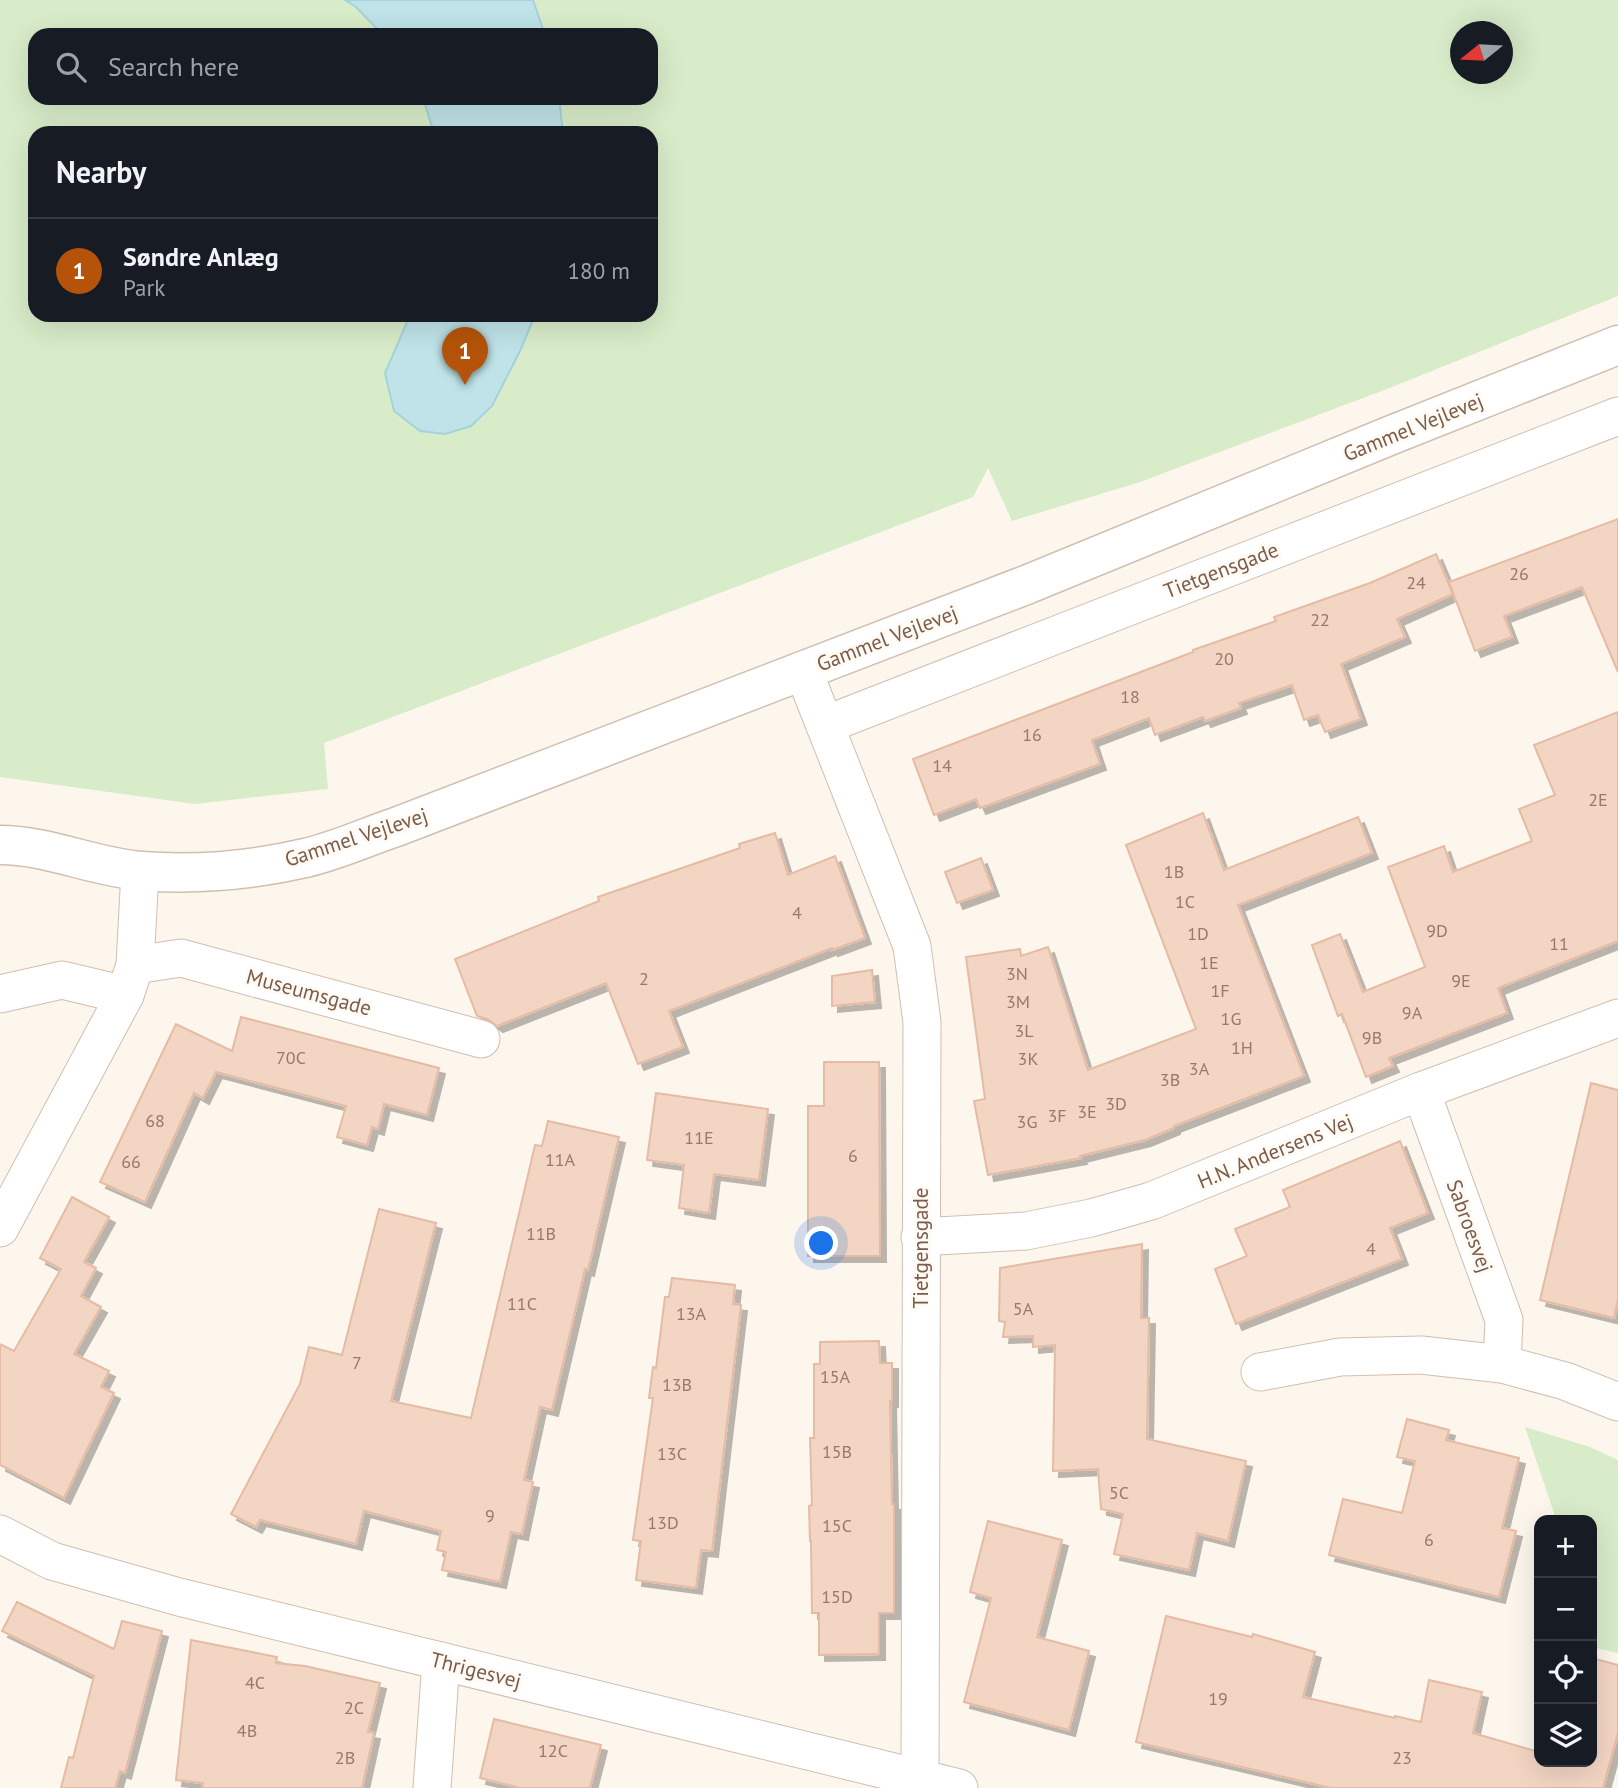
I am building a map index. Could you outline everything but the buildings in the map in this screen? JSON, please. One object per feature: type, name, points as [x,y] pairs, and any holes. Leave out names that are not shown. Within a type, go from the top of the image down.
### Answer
[{"type":"street","name":"Gammel Vejlevej","points":[[8,837],[65,856],[140,871],[232,870],[307,858],[396,827],[1026,585],[1394,433],[1618,345]]},
{"type":"street","name":"Tietgensgade","points":[[825,724],[1618,416]]},
{"type":"street","name":"Tietgensgade","points":[[803,670],[912,946],[922,1022],[920,1783]]},
{"type":"street","points":[[0,1228],[130,980],[140,871]]},
{"type":"street","name":"Museumsgade","points":[[130,980],[181,958],[481,1039]]},
{"type":"street","points":[[0,994],[62,980],[130,980]]},
{"type":"street","name":"H.N. Andersens Vej","points":[[920,1237],[1026,1231],[1091,1218],[1151,1201],[1421,1091],[1618,1018]]},
{"type":"street","name":"Sabroesvej","points":[[1421,1091],[1504,1320],[1502,1364]]},
{"type":"street","points":[[1260,1372],[1340,1357],[1407,1355],[1502,1364],[1565,1381],[1618,1402]]},
{"type":"street","name":"Thrigesvej","points":[[0,1534],[52,1561],[179,1597],[920,1783],[959,1788]]},
{"type":"street","points":[[432,1788],[441,1661]]},
{"type":"green space","points":[[0,0],[1618,0],[1618,296],[1387,389],[1140,482],[1012,521],[988,468],[973,497],[324,743],[328,789],[195,804],[0,777]]},
{"type":"green space","points":[[1525,1427],[1590,1447],[1618,1460],[1618,1653],[1597,1648],[1597,1515],[1554,1513]]},
{"type":"water","points":[[345,0],[533,0],[543,28],[376,28],[355,6]]},
{"type":"water","points":[[425,105],[560,105],[562,126],[432,126]]},
{"type":"water","points":[[407,322],[532,322],[492,406],[471,426],[445,434],[420,431],[394,411],[385,373]]},
{"type":"place","name":"Søndre Anlæg","points":[[465,385]]}]
